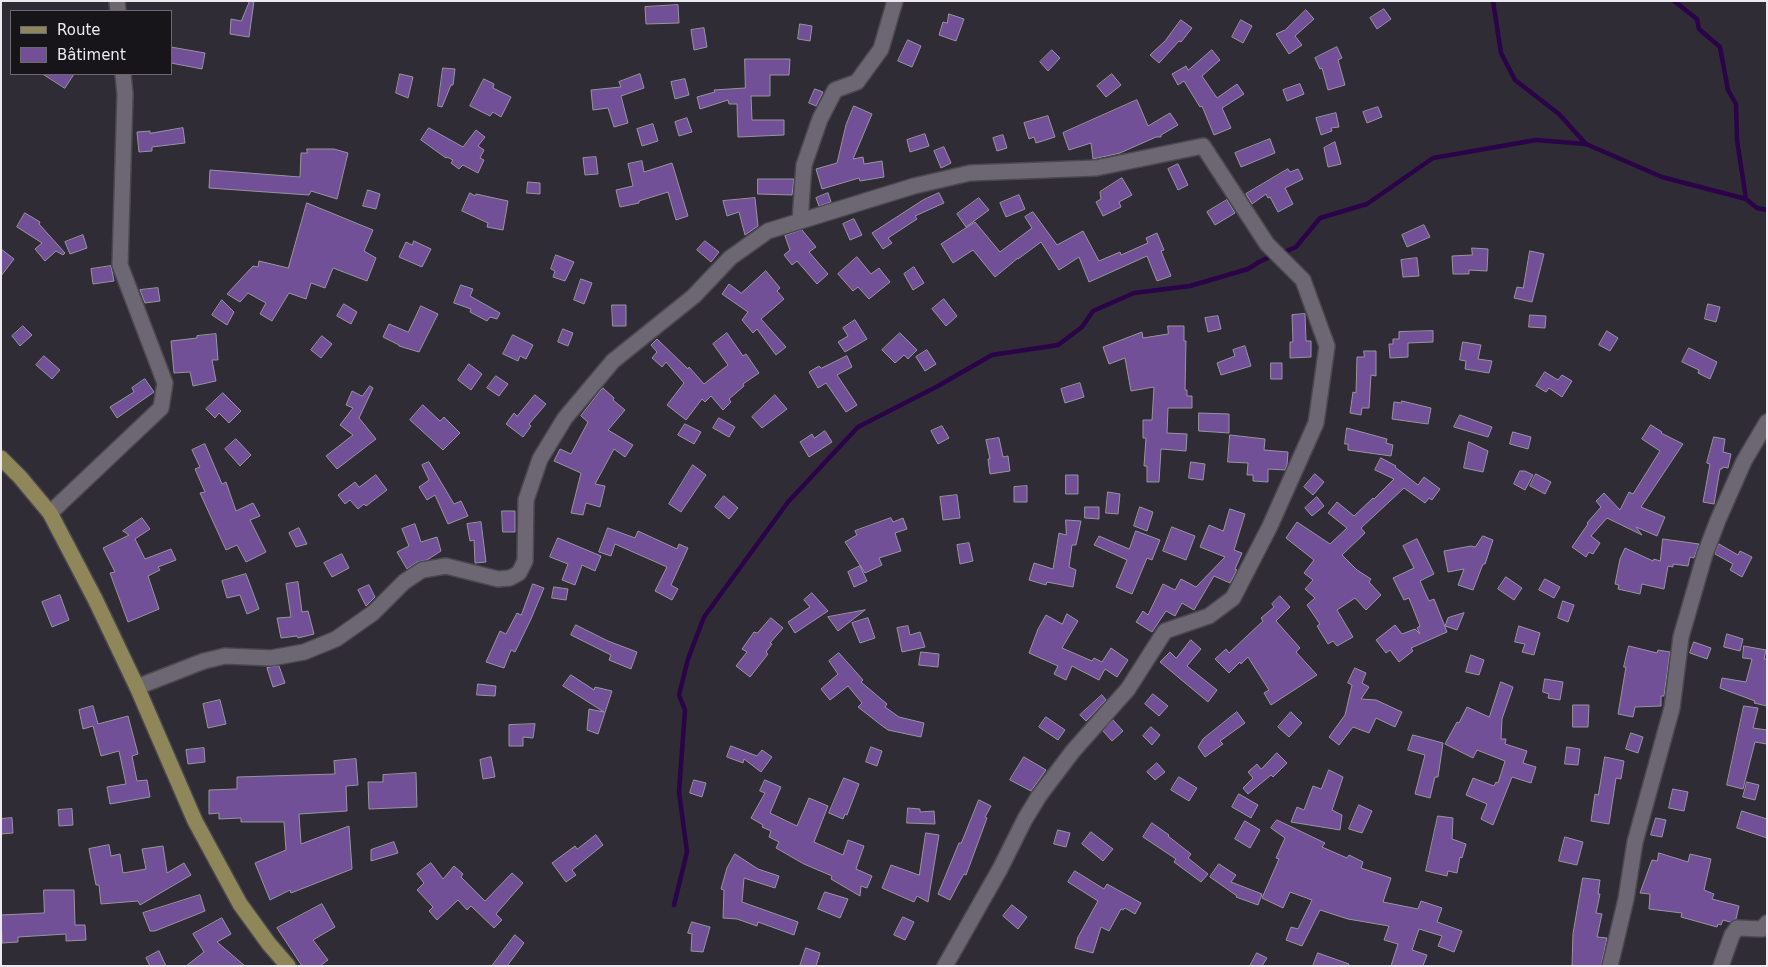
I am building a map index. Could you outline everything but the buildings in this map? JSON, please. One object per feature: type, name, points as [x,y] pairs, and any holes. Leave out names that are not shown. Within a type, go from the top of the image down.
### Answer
[{"type":"main road","points":[[1,458],[50,512],[96,598],[195,821],[240,904],[269,944],[288,966]]},
{"type":"street","points":[[800,221],[804,165],[820,119],[835,90],[857,82],[881,48],[895,1]]},
{"type":"street","points":[[50,512],[161,408],[165,383],[120,264],[124,75]]},
{"type":"street","points":[[137,687],[204,661],[224,656],[271,658],[304,652],[336,640],[373,613],[404,582],[422,570],[446,566],[498,579],[510,578],[519,573],[525,561],[526,500],[540,459],[565,418],[613,360],[694,296],[730,258],[768,231],[914,186],[970,173],[1096,168],[1203,146],[1267,244],[1303,280],[1327,346],[1316,423],[1270,526],[1233,598],[1210,616],[1165,631],[1128,689],[1073,751],[1039,796],[945,966]]},
{"type":"street","points":[[1610,966],[1626,899],[1636,842],[1672,708],[1681,637],[1705,554],[1718,520],[1744,461],[1767,422]]},
{"type":"street","points":[[1721,966],[1732,935],[1737,928],[1762,929],[1767,923]]},
{"type":"waterway","points":[[1493,1],[1501,53],[1515,80],[1559,114],[1586,144],[1662,177],[1746,199],[1757,208],[1767,210]]},
{"type":"waterway","points":[[1674,1],[1697,19],[1699,29],[1720,47],[1728,90],[1736,104],[1737,140],[1746,199]]},
{"type":"waterway","points":[[1282,253],[1296,247],[1320,218],[1367,204],[1433,158],[1536,140],[1586,144]]},
{"type":"waterway","points":[[674,905],[687,852],[679,792],[685,710],[679,695],[688,659],[704,617],[788,502],[858,427],[938,386],[992,355],[1058,345],[1082,327],[1093,311],[1134,293],[1190,286],[1248,269],[1274,255]]}]
